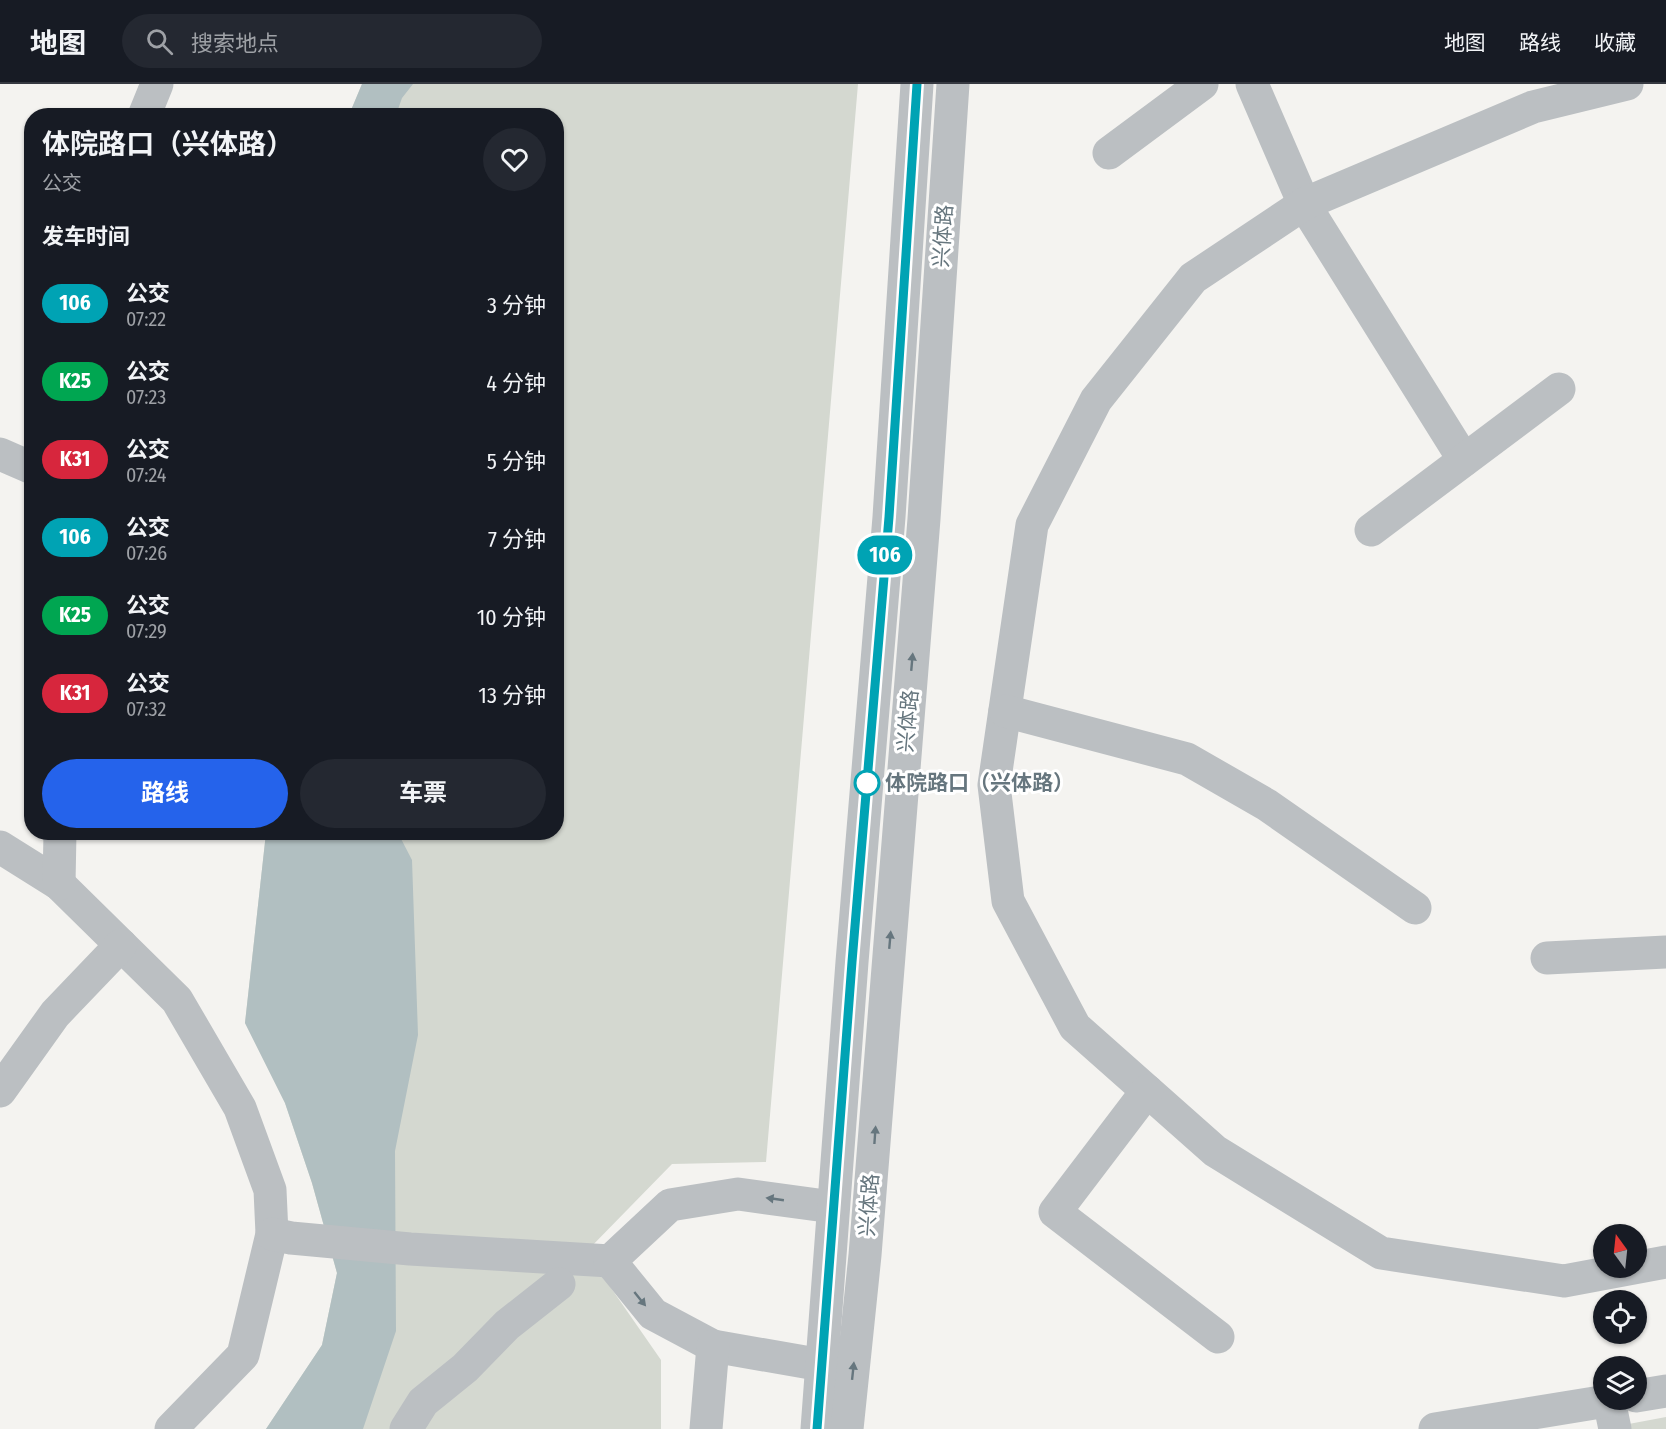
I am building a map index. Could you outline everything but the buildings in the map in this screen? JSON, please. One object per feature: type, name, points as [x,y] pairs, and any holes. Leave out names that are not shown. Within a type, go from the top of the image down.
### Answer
[{"type":"street","points":[[147,108],[157,84]]},
{"type":"street","name":"兴体路","points":[[817,1429],[889,517],[917,84]]},
{"type":"street","name":"兴体路","points":[[847,1429],[866,1255],[924,519],[953,84]]},
{"type":"street","points":[[1109,153],[1202,84]]},
{"type":"street","points":[[1251,84],[1304,204],[1464,460]]},
{"type":"street","points":[[1627,84],[1533,107],[1304,204],[1193,278],[1096,400],[1032,525],[994,785],[1008,901],[1075,1027],[1215,1151],[1382,1253],[1564,1281],[1666,1262]]},
{"type":"street","points":[[1371,530],[1559,389]]},
{"type":"street","points":[[0,454],[24,464]]},
{"type":"street","points":[[1005,711],[1187,759],[1267,805],[1415,908]]},
{"type":"street","points":[[59,884],[60,840]]},
{"type":"street","points":[[0,847],[59,884],[177,1000],[240,1108],[270,1190],[281,1236],[243,1355],[171,1429]]},
{"type":"street","points":[[0,1091],[55,1014],[121,945]]},
{"type":"street","points":[[1547,958],[1666,952]]},
{"type":"street","points":[[1147,1091],[1055,1212],[1218,1337]]},
{"type":"street","points":[[281,1236],[410,1250],[610,1262],[670,1205],[738,1194],[833,1207]]},
{"type":"street","points":[[610,1262],[653,1314],[713,1346],[822,1365]]},
{"type":"street","points":[[406,1429],[423,1402],[465,1368],[507,1325],[559,1284]]},
{"type":"street","points":[[706,1429],[713,1346]]},
{"type":"street","points":[[1647,1393],[1666,1390]]},
{"type":"street","points":[[1436,1429],[1593,1403]]},
{"type":"street","points":[[1612,1410],[1615,1429]]},
{"type":"shaded area","points":[[362,84],[858,84],[766,1162],[672,1164],[586,1252],[661,1360],[661,1429],[266,1429],[322,1345],[337,1273],[312,1183],[285,1103],[245,1023],[265,840],[564,840],[564,108],[352,108]]},
{"type":"shaded area","points":[[362,84],[413,84],[402,98],[398,108],[352,108]]},
{"type":"shaded area","points":[[265,840],[402,840],[412,860],[418,1035],[395,1151],[396,1331],[363,1429],[266,1429],[322,1345],[337,1273],[312,1183],[285,1103],[245,1023]]},
{"type":"shaded area","points":[[1666,1417],[1666,1429],[1602,1429]]},
{"type":"bus line","name":"106","points":[[817,1429],[852,962],[889,517],[917,84]]},
{"type":"place","name":"体院路口（兴体路）","points":[[867,783]]}]
